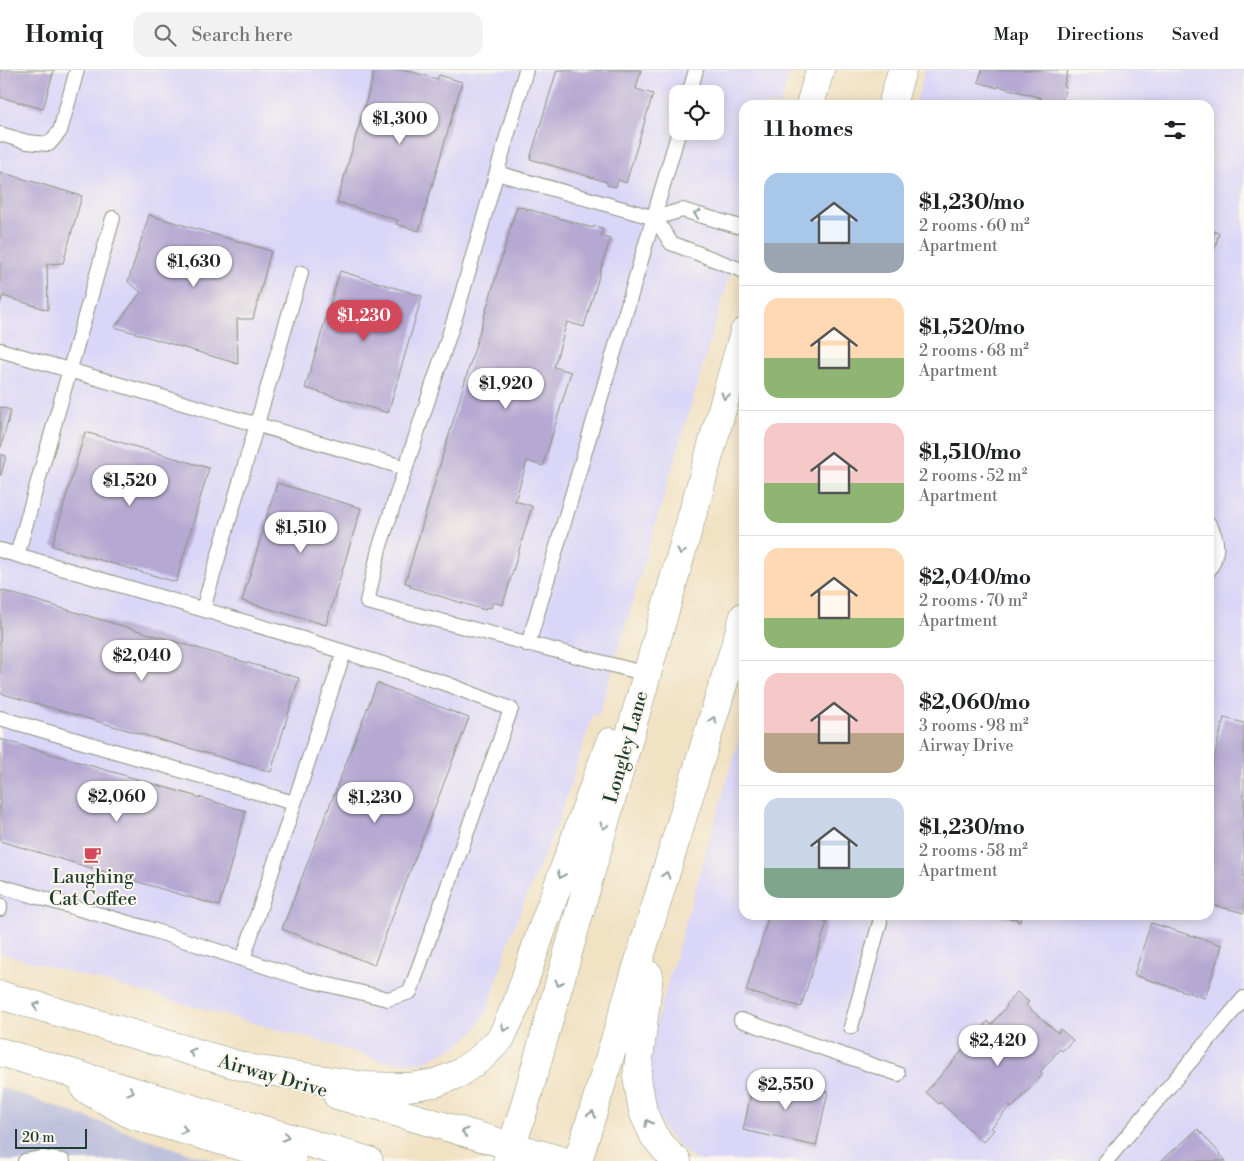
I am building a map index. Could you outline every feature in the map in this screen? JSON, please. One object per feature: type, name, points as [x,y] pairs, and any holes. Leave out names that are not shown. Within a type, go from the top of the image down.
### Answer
[{"type":"main road","points":[[811,100],[820,70]]},
{"type":"main road","points":[[893,100],[902,70]]},
{"type":"main road","name":"Longley Lane","points":[[510,1153],[739,350]]},
{"type":"main road","points":[[578,1161],[739,633]]},
{"type":"main road","points":[[247,1068],[366,1086],[409,1087],[435,1083],[458,1074],[482,1057],[501,1038],[517,1003],[616,726],[645,681]]},
{"type":"main road","points":[[656,908],[638,1077],[643,1112],[654,1136],[669,1154],[678,1161]]},
{"type":"main road","name":"Airway Drive","points":[[0,996],[247,1068],[510,1153],[554,1158]]},
{"type":"main road","points":[[0,1052],[369,1161]]},
{"type":"main road","points":[[63,1070],[82,1088],[132,1115],[292,1161]]},
{"type":"lane","points":[[0,134],[27,142],[49,144],[60,131],[77,70]]},
{"type":"lane","points":[[526,70],[458,308],[379,549],[367,602],[528,644],[645,681]]},
{"type":"lane","points":[[692,85],[696,70]]},
{"type":"lane","points":[[528,644],[677,140]]},
{"type":"lane","points":[[497,173],[655,218],[682,210],[739,227]]},
{"type":"lane","points":[[18,555],[113,218]]},
{"type":"lane","points":[[655,218],[670,243],[739,269]]},
{"type":"lane","points":[[203,609],[301,273]]},
{"type":"lane","points":[[0,350],[406,468]]},
{"type":"lane","points":[[1214,532],[1218,547],[1214,561]]},
{"type":"lane","points":[[0,550],[203,609],[447,684],[511,709],[410,992],[388,999],[304,979],[146,928],[0,886]]},
{"type":"lane","points":[[243,959],[344,652]]},
{"type":"lane","points":[[0,718],[294,803]]},
{"type":"lane","points":[[851,1027],[880,922]]},
{"type":"lane","points":[[1106,1161],[1244,998]]},
{"type":"lane","points":[[741,1020],[898,1074]]},
{"type":"lane","points":[[25,1161],[43,1158],[62,1161]]},
{"type":"shaded area","points":[[0,70],[790,70],[781,100],[739,100],[739,244],[599,715],[593,714],[560,817],[511,934],[489,1007],[476,1030],[454,1048],[425,1061],[403,1063],[378,1060],[326,1043],[0,953]]},
{"type":"shaded area","points":[[925,70],[1244,70],[1244,1161],[696,1161],[665,1131],[655,1114],[648,1050],[739,739],[739,920],[1214,920],[1214,100],[916,100]]},
{"type":"shaded area","points":[[0,1087],[179,1150],[216,1161],[0,1161]]},
{"type":"building","points":[[0,70],[54,70],[43,109],[0,97]]},
{"type":"building","points":[[375,70],[405,70],[437,79],[439,75],[462,82],[419,231],[396,224],[398,220],[337,202]]},
{"type":"building","points":[[557,70],[641,70],[636,89],[653,94],[626,183],[618,180],[616,187],[607,185],[607,182],[530,159]]},
{"type":"building","points":[[982,70],[1068,70],[1062,100],[1040,100],[1041,98],[978,82]]},
{"type":"building","points":[[0,172],[82,196],[63,263],[47,264],[48,310],[3,296],[0,304]]},
{"type":"building","points":[[517,206],[593,228],[594,226],[603,228],[601,236],[610,239],[584,327],[567,322],[554,367],[571,372],[543,466],[527,461],[515,501],[532,506],[503,605],[493,602],[491,608],[486,607],[485,610],[410,587],[410,584],[405,583]]},
{"type":"building","points":[[149,215],[271,251],[253,319],[237,319],[238,364],[115,327],[141,292],[128,282]]},
{"type":"building","points":[[1214,232],[1219,233],[1214,251]]},
{"type":"building","points":[[340,271],[422,296],[388,413],[305,388]]},
{"type":"building","points":[[0,407],[11,410],[1,447],[0,447]]},
{"type":"building","points":[[85,432],[209,468],[176,582],[52,546]]},
{"type":"building","points":[[0,454],[6,456],[1,475],[0,475]]},
{"type":"building","points":[[277,483],[361,508],[326,625],[242,601]]},
{"type":"building","points":[[0,590],[299,678],[271,772],[0,693]]},
{"type":"building","points":[[377,683],[469,718],[374,965],[282,929]]},
{"type":"building","points":[[1224,718],[1244,723],[1244,913],[1214,905],[1214,757]]},
{"type":"building","points":[[0,739],[246,811],[219,906],[0,841]]},
{"type":"building","points":[[767,920],[820,920],[827,922],[801,1007],[746,991]]},
{"type":"building","points":[[1151,923],[1222,945],[1205,998],[1134,975]]},
{"type":"building","points":[[1017,992],[1029,1002],[1026,1005],[1058,1033],[1060,1029],[1073,1040],[1062,1051],[1060,1049],[1040,1072],[1043,1074],[1012,1108],[1010,1106],[991,1128],[994,1130],[983,1142],[940,1102],[939,1104],[926,1092],[988,1021],[991,1025]]},
{"type":"building","points":[[755,1076],[828,1092],[816,1146],[743,1130]]},
{"type":"building","points":[[1198,1129],[1226,1161],[1161,1161]]},
{"type":"place","name":"Laughing Cat Coffee","points":[[93,854]]}]
